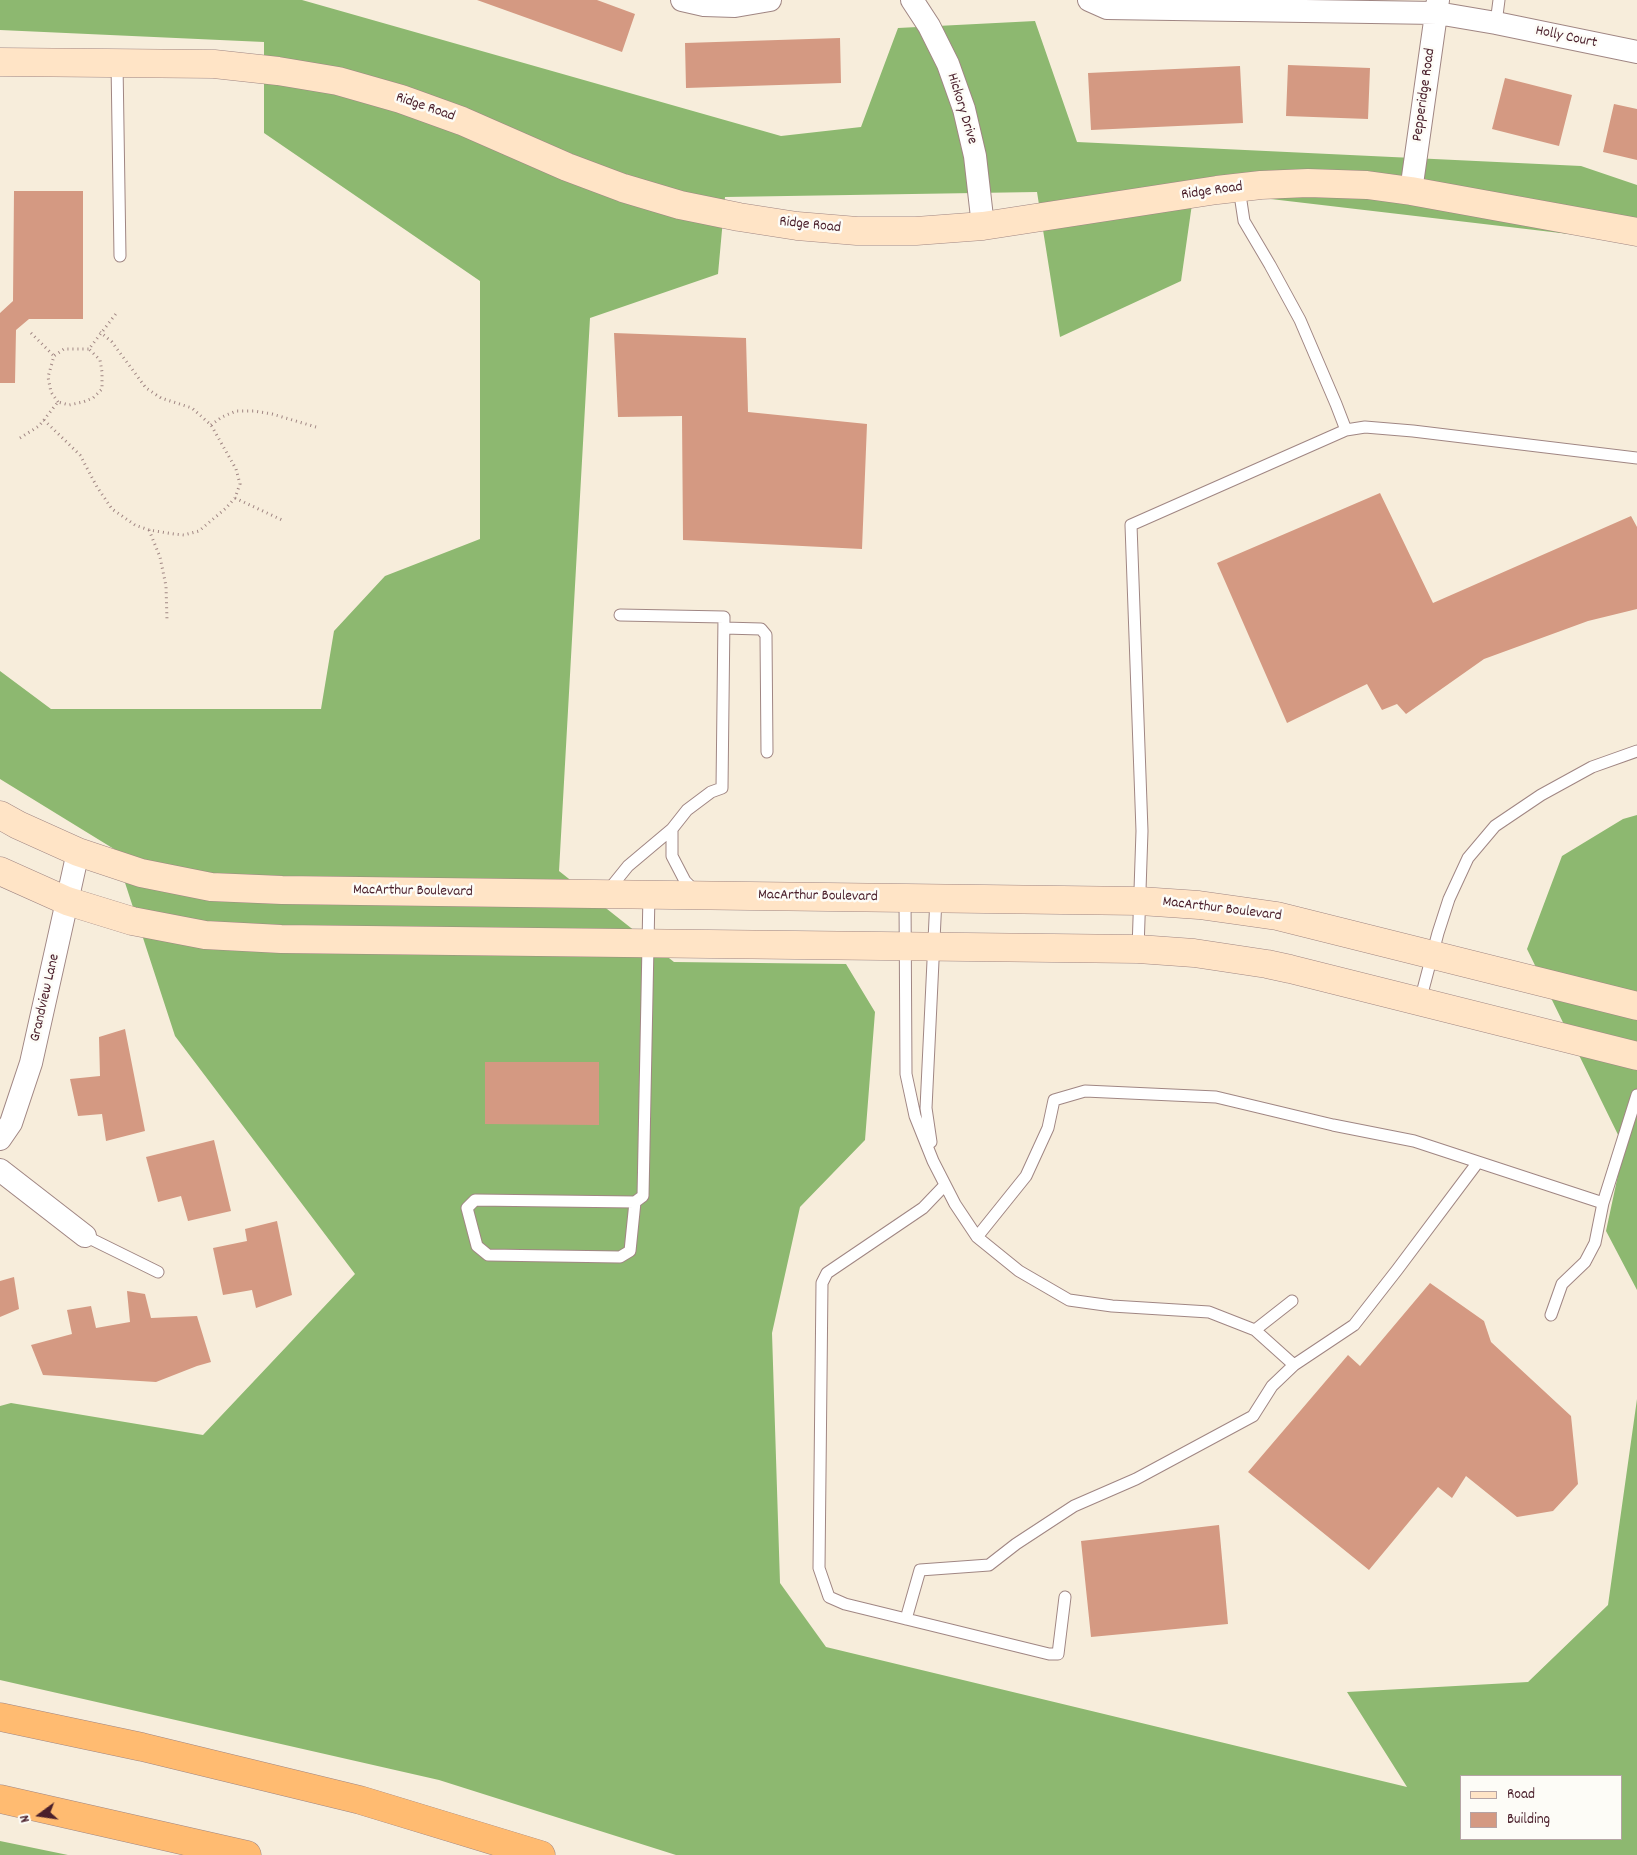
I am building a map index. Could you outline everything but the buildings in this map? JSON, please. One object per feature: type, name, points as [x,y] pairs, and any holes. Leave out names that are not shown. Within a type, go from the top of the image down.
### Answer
[{"type":"highway","points":[[0,1716],[142,1747],[360,1800],[541,1855]]},
{"type":"highway","points":[[0,1799],[247,1855]]},
{"type":"main road","name":"Ridge Road","points":[[0,62],[214,64],[278,71],[338,82],[401,99],[462,121],[567,167],[623,188],[680,205],[797,226],[916,231],[983,226],[1239,188],[1308,183],[1366,185],[1411,190],[1637,232]]},
{"type":"main road","name":"MacArthur Boulevard","points":[[0,815],[78,852],[141,873],[211,886],[282,890],[1140,901],[1199,905],[1277,916],[1637,1006]]},
{"type":"main road","points":[[0,871],[68,901],[132,921],[205,935],[281,939],[1138,949],[1194,953],[1268,964],[1637,1056]]},
{"type":"street","points":[[682,0],[704,5],[735,6],[770,0]]},
{"type":"street","name":"Hickory Drive","points":[[912,0],[929,26],[948,64],[964,109],[975,156],[983,226]]},
{"type":"street","name":"Holly Court","points":[[1089,0],[1107,8],[1438,7],[1496,23],[1637,52]]},
{"type":"street","name":"Pepperidge Road","points":[[1411,190],[1438,7]]},
{"type":"street","name":"Grandview Lane","points":[[0,1139],[11,1123],[31,1062],[78,852]]},
{"type":"street","points":[[0,1170],[84,1236]]},
{"type":"lane","points":[[1496,23],[1499,0]]},
{"type":"lane","points":[[117,63],[120,256]]},
{"type":"lane","points":[[1239,188],[1244,221],[1300,320],[1346,430]]},
{"type":"lane","points":[[1138,949],[1142,831],[1131,525],[1346,430],[1365,427],[1637,458]]},
{"type":"lane","points":[[606,894],[628,866],[672,829],[687,810],[710,792],[722,788],[724,616],[620,615]]},
{"type":"lane","points":[[724,628],[761,629],[766,635],[768,752]]},
{"type":"lane","points":[[1420,1001],[1449,899],[1468,858],[1495,826],[1541,795],[1592,768],[1637,751]]},
{"type":"lane","points":[[672,829],[672,856],[685,881],[699,895]]},
{"type":"lane","points":[[634,1202],[630,1251],[620,1257],[488,1255],[477,1246],[467,1208],[475,1200],[634,1202],[643,1196],[649,894]]},
{"type":"lane","points":[[905,898],[906,1074],[915,1116],[933,1162],[955,1204],[977,1237],[1019,1271],[1068,1300],[1112,1306],[1209,1312],[1255,1330],[1294,1365]]},
{"type":"lane","points":[[933,1162],[926,1108],[936,898]]},
{"type":"lane","points":[[977,1237],[1026,1176],[1048,1128],[1054,1100],[1085,1091],[1216,1097],[1333,1125],[1414,1141],[1603,1203]]},
{"type":"lane","points":[[1551,1315],[1562,1284],[1585,1262],[1595,1243],[1603,1203],[1637,1095]]},
{"type":"lane","points":[[906,1619],[920,1570],[989,1565],[1016,1544],[1074,1506],[1136,1479],[1253,1416],[1272,1386],[1294,1365],[1354,1325],[1478,1162]]},
{"type":"lane","points":[[946,1185],[923,1208],[827,1273],[822,1283],[819,1568],[829,1597],[845,1604],[1049,1654],[1058,1654],[1065,1597]]},
{"type":"lane","points":[[84,1236],[158,1272]]},
{"type":"lane","points":[[1255,1330],[1292,1301]]},
{"type":"path","points":[[88,349],[118,311]]},
{"type":"path","points":[[44,420],[80,455],[97,487],[112,509],[135,525],[149,530],[184,534],[199,531],[235,498],[240,484],[236,470],[211,425],[192,408],[161,398],[146,388],[112,342],[100,332]]},
{"type":"path","points":[[31,333],[54,356]]},
{"type":"path","points":[[64,349],[88,349],[100,360],[102,389],[93,398],[83,402],[69,405],[58,402],[51,392],[48,377],[54,356],[64,349]]},
{"type":"path","points":[[20,438],[39,426],[58,402]]},
{"type":"path","points":[[211,425],[222,417],[236,411],[254,411],[272,414],[316,427]]},
{"type":"path","points":[[235,498],[282,520]]},
{"type":"path","points":[[149,530],[160,558],[166,586],[167,620]]},
{"type":"green space","points":[[0,0],[302,0],[781,136],[861,127],[898,28],[1035,21],[1077,142],[1581,166],[1637,185],[1637,242],[1194,190],[1181,281],[1060,337],[1037,192],[725,197],[718,274],[590,318],[559,871],[674,962],[846,964],[875,1012],[865,1140],[800,1207],[772,1333],[780,1583],[826,1647],[1407,1787],[1347,1692],[1528,1682],[1608,1605],[1637,1399],[1637,1855],[676,1855],[439,1780],[0,1680],[0,1406],[11,1403],[203,1435],[355,1274],[175,1036],[114,849],[0,779],[0,671],[51,709],[321,709],[334,631],[385,576],[480,539],[480,281],[264,133],[264,42],[0,30]]},
{"type":"green space","points":[[1637,815],[1637,1290],[1606,1231],[1624,1147],[1527,949],[1562,856],[1623,819]]},
{"type":"green space","points":[[0,1841],[68,1855],[0,1855]]}]
